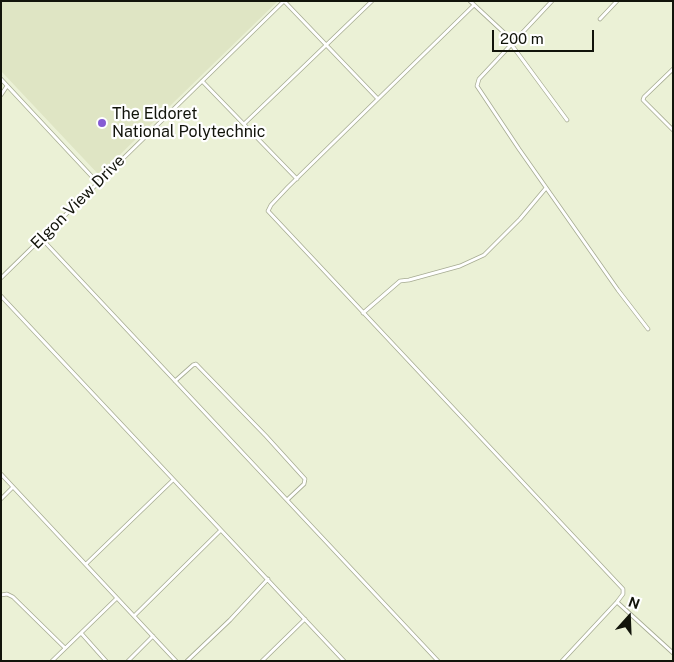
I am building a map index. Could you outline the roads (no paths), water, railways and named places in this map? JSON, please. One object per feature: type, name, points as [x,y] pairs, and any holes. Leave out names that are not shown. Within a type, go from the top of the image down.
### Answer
[{"type":"street","points":[[284,1],[378,98]]},
{"type":"street","name":"Elgon View Drive","points":[[1,278],[284,1]]},
{"type":"street","points":[[244,124],[372,1]]},
{"type":"street","points":[[470,1],[512,42],[567,120]]},
{"type":"street","points":[[552,1],[479,79],[477,86],[618,290],[648,328]]},
{"type":"street","points":[[600,19],[617,1]]},
{"type":"street","points":[[474,5],[378,98],[271,205],[268,211],[622,589],[623,594],[617,602],[562,661]]},
{"type":"street","points":[[673,69],[643,100],[673,130]]},
{"type":"street","points":[[1,80],[98,182]]},
{"type":"street","points":[[202,80],[297,179]]},
{"type":"street","points":[[1,95],[7,86]]},
{"type":"street","points":[[363,313],[400,281],[460,266],[484,255],[546,188]]},
{"type":"street","points":[[41,238],[438,661]]},
{"type":"street","points":[[1,296],[344,661]]},
{"type":"street","points":[[175,381],[193,365],[198,365],[266,436],[305,479],[304,484],[287,500]]},
{"type":"street","points":[[1,474],[176,661]]},
{"type":"street","points":[[85,565],[173,480]]},
{"type":"street","points":[[1,499],[13,487]]},
{"type":"street","points":[[134,616],[221,530]]},
{"type":"street","points":[[187,661],[230,620],[268,579]]},
{"type":"street","points":[[1,595],[7,594],[13,597],[65,648]]},
{"type":"street","points":[[52,661],[117,598]]},
{"type":"street","points":[[617,602],[673,654]]},
{"type":"street","points":[[262,661],[305,619]]},
{"type":"street","points":[[81,633],[106,661]]},
{"type":"street","points":[[128,661],[153,636]]},
{"type":"place","name":"The Eldoret National Polytechnic","points":[[102,123]]}]
